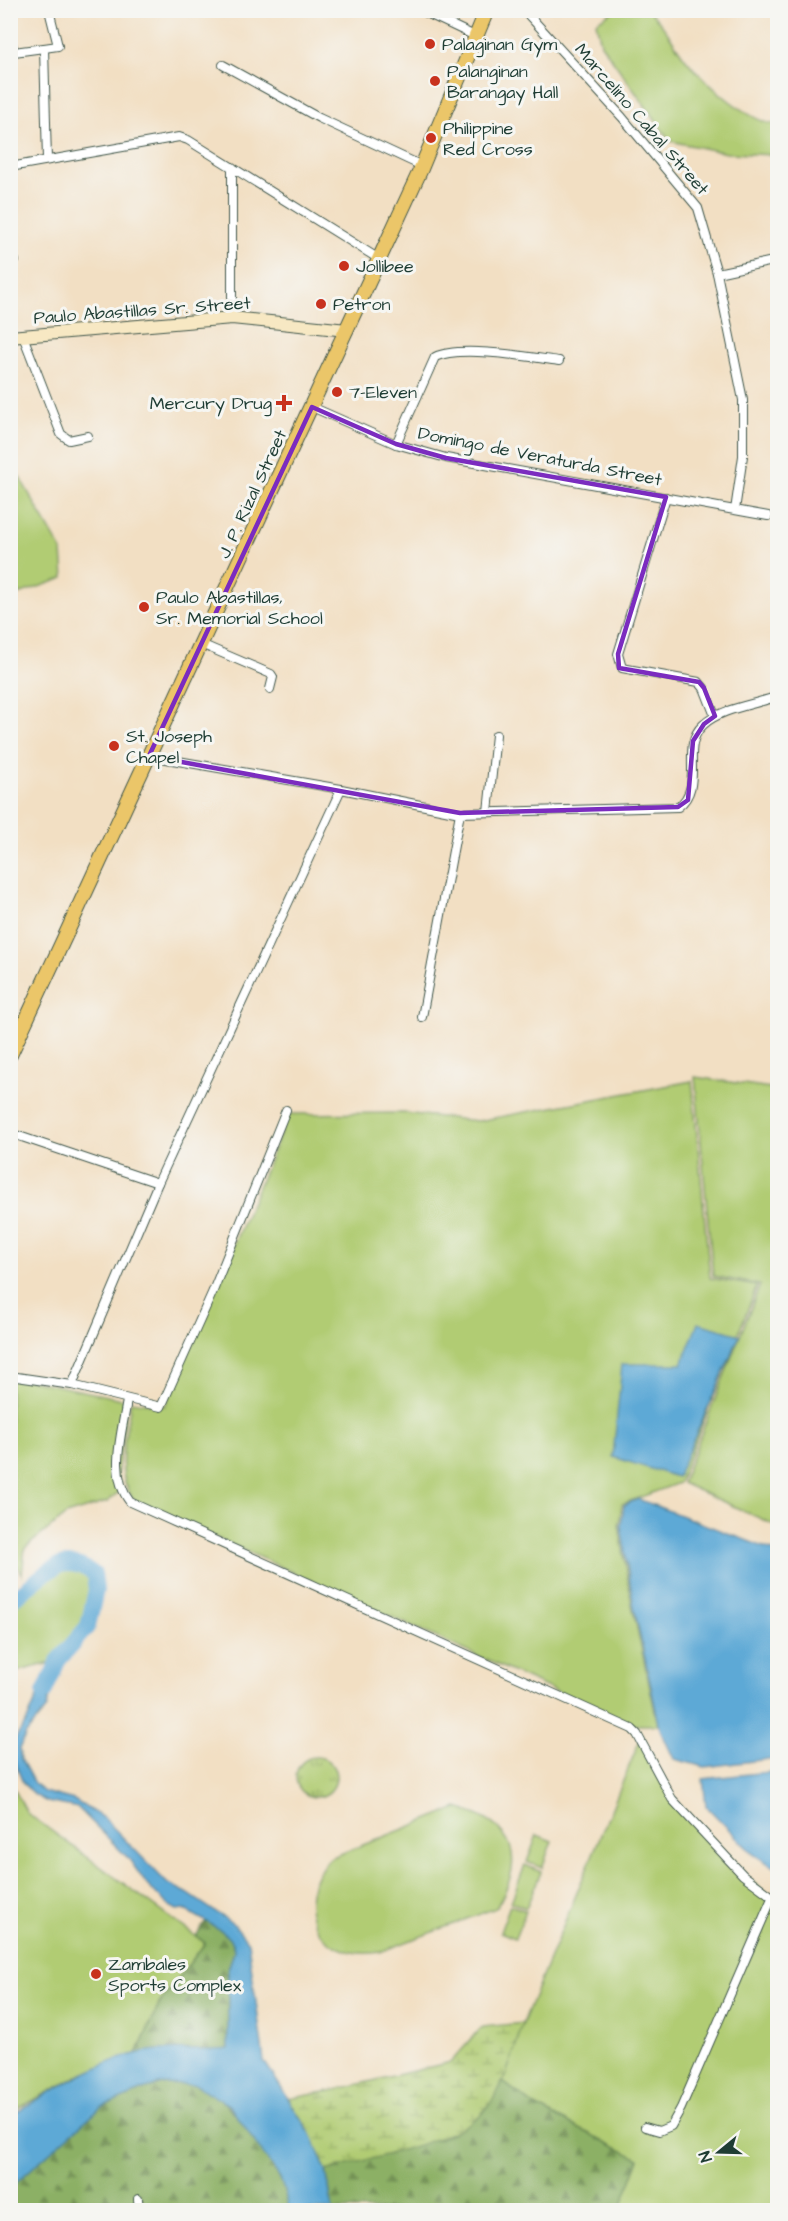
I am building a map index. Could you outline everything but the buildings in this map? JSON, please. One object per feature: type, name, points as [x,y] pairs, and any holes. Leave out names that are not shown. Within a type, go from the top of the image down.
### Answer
[{"type":"main road","name":"J. P. Rizal Street","points":[[10,1055],[312,407],[422,166],[487,10]]},
{"type":"main road","name":"Paulo Abastillas Sr. Street","points":[[17,336],[232,318],[347,330]]},
{"type":"street","points":[[10,36],[12,52],[58,46],[49,10]]},
{"type":"street","points":[[420,10],[477,37]]},
{"type":"street","name":"Marcelino Cabal Street","points":[[524,10],[622,117],[693,200],[704,222],[743,400],[743,456],[735,510]]},
{"type":"street","points":[[44,48],[47,160]]},
{"type":"street","points":[[223,65],[319,118],[422,166]]},
{"type":"street","points":[[10,167],[179,137],[188,140],[379,259]]},
{"type":"street","points":[[232,167],[232,318]]},
{"type":"street","points":[[717,273],[777,261]]},
{"type":"street","points":[[17,336],[61,434],[69,440],[87,436]]},
{"type":"street","points":[[396,444],[435,357],[447,353],[504,354],[559,361]]},
{"type":"street","name":"Domingo de Veraturda Street","points":[[312,407],[396,444],[446,458],[768,516]]},
{"type":"street","points":[[666,497],[618,654],[618,662],[622,668],[699,682],[704,688],[715,716]]},
{"type":"street","points":[[201,644],[271,674],[273,677],[270,689]]},
{"type":"street","points":[[149,756],[341,789],[460,813],[678,807],[688,800],[692,787],[693,741],[704,723],[715,716],[777,696]]},
{"type":"street","points":[[488,812],[496,735]]},
{"type":"street","points":[[72,1385],[158,1183],[341,789]]},
{"type":"street","points":[[422,1017],[460,813]]},
{"type":"street","points":[[10,1376],[72,1385],[161,1407],[213,1291],[286,1110]]},
{"type":"street","points":[[10,1133],[158,1183]]},
{"type":"street","points":[[127,1400],[117,1475],[121,1490],[130,1502],[632,1729],[638,1734],[672,1799],[743,1875],[775,1899],[671,2126],[659,2131],[645,2127]]},
{"type":"street","points":[[138,2199],[139,2211]]},
{"type":"highlighted area","points":[[312,407],[396,444],[446,458],[666,497],[618,654],[619,668],[699,682],[704,688],[715,716],[704,724],[693,741],[688,800],[678,807],[460,813],[149,756]]},
{"type":"green space","points":[[613,11],[649,11],[688,62],[705,80],[742,110],[767,122],[777,124],[777,155],[727,153],[670,141],[601,44],[596,22]]},
{"type":"green space","points":[[19,476],[62,551],[64,578],[16,595],[11,605],[11,478]]},
{"type":"green space","points":[[695,1077],[777,1089],[777,1526],[682,1483],[760,1285],[713,1276]]},
{"type":"green space","points":[[692,1081],[710,1278],[757,1286],[679,1483],[622,1504],[619,1525],[632,1605],[658,1725],[630,1725],[135,1501],[124,1479],[123,1466],[124,1440],[131,1401],[165,1406],[289,1114],[403,1113],[478,1121]]},
{"type":"green space","points":[[10,1376],[127,1400],[117,1475],[121,1490],[107,1502],[66,1515],[25,1548],[22,1575],[11,1555]]},
{"type":"green space","points":[[66,1563],[82,1565],[94,1574],[96,1590],[88,1626],[58,1661],[15,1672],[11,1651],[11,1600]]},
{"type":"green space","points":[[640,1740],[672,1799],[743,1875],[777,1901],[777,2210],[620,2210],[638,2159],[535,2106],[503,2082],[523,2023]]},
{"type":"green space","points":[[316,1757],[324,1758],[330,1763],[335,1769],[335,1785],[330,1791],[324,1796],[316,1797],[308,1796],[302,1791],[297,1785],[296,1777],[297,1769],[302,1763],[308,1758]]},
{"type":"green space","name":"Zambales Sports Complex","points":[[10,1781],[27,1813],[205,1943],[159,2004],[137,2054],[78,2076],[17,2109],[11,2116]]},
{"type":"green space","points":[[457,1808],[492,1823],[503,1833],[510,1845],[513,1859],[511,1874],[506,1890],[496,1908],[380,1952],[358,1953],[340,1948],[326,1939],[316,1926],[311,1910],[311,1893],[317,1875],[330,1858]]},
{"type":"green space","points":[[537,1835],[552,1841],[542,1868],[527,1862]]},
{"type":"green space","points":[[525,1865],[541,1872],[526,1908],[511,1902]]},
{"type":"green space","points":[[510,1905],[526,1911],[515,1938],[500,1932]]},
{"type":"green space","points":[[206,1921],[221,1930],[233,1943],[234,1952],[228,1969],[228,2050],[137,2054],[159,2004],[205,1943],[196,1936]]},
{"type":"green space","points":[[523,2023],[503,2080],[492,2102],[484,2111],[471,2122],[454,2131],[411,2148],[326,2171],[311,2134],[288,2099],[451,2062],[482,2027]]},
{"type":"green space","points":[[503,2082],[535,2106],[639,2159],[620,2210],[460,2210],[454,2203],[449,2210],[333,2210],[326,2171],[449,2135],[484,2112]]},
{"type":"green space","points":[[159,2084],[196,2085],[210,2092],[225,2104],[255,2138],[268,2158],[287,2195],[290,2210],[11,2210],[10,2187],[100,2107]]},
{"type":"water","points":[[698,1323],[740,1335],[677,1477],[613,1457],[622,1364],[682,1364]]},
{"type":"water","points":[[638,1499],[777,1552],[777,1758],[705,1767],[674,1759],[660,1729],[634,1607],[621,1526],[624,1505]]},
{"type":"water","points":[[53,1674],[47,1708],[26,1734],[19,1749],[21,1759],[34,1783],[44,1792],[74,1800],[105,1819],[167,1883],[187,1893],[235,1925],[248,1942],[264,2061],[311,2134],[326,2171],[333,2210],[290,2210],[280,2178],[230,2106],[196,2085],[159,2084],[101,2107],[11,2187],[11,2116],[77,2077],[131,2055],[159,2050],[228,2049],[228,1969],[234,1952],[233,1943],[221,1930],[184,1909],[177,1910],[168,1905],[147,1885],[129,1859],[78,1808],[47,1802],[33,1794],[23,1783],[11,1753],[11,1745],[27,1721],[41,1687]]},
{"type":"water","points":[[778,1771],[777,1869],[753,1854],[706,1806],[703,1779]]},
{"type":"waterway","points":[[10,1600],[60,1565],[81,1566],[94,1574],[96,1590],[88,1626],[58,1661],[44,1693]]},
{"type":"place","name":"Palaginan Gym","points":[[430,44]]},
{"type":"place","name":"Palanginan Barangay Hall","points":[[435,81]]},
{"type":"place","name":"Philippine Red Cross","points":[[431,138]]},
{"type":"place","name":"Jollibee","points":[[344,266]]},
{"type":"place","name":"Petron","points":[[321,304]]},
{"type":"place","name":"7-Eleven","points":[[337,392]]},
{"type":"place","name":"Mercury Drug","points":[[284,403]]},
{"type":"place","name":"Paulo Abastillas, Sr. Memorial School","points":[[144,607]]},
{"type":"place","name":"St. Joseph Chapel","points":[[114,746]]},
{"type":"place","name":"Zambales Sports Complex","points":[[96,1974]]}]
